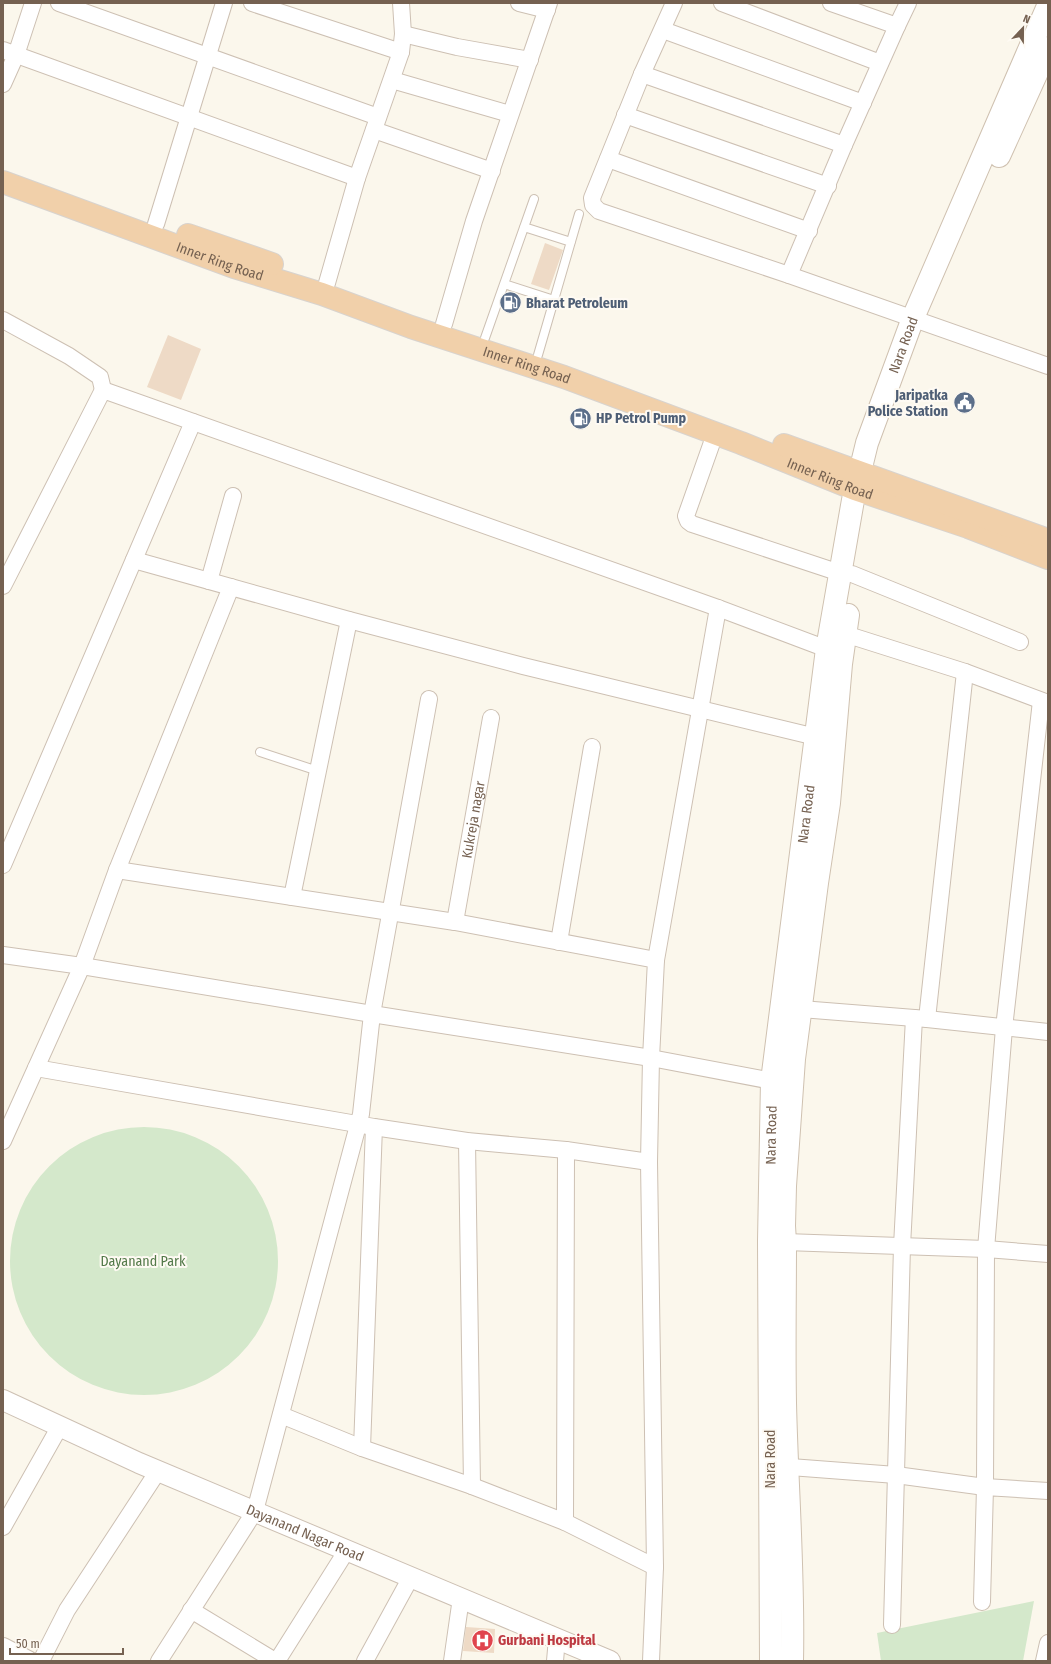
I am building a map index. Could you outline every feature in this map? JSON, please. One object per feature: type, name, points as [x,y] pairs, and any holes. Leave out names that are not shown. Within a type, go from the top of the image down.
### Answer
[{"type":"highway","name":"Inner Ring Road","points":[[3,166],[156,224],[538,355],[865,482],[968,527],[1048,558]]},
{"type":"highway","name":"Inner Ring Road","points":[[3,182],[234,268],[322,294],[410,327],[564,377],[715,434],[1048,540]]},
{"type":"main road","name":"Nara Road","points":[[779,1466],[769,1241],[772,1081],[827,649],[846,574],[859,535],[868,443],[920,321],[1048,6]]},
{"type":"main road","name":"Nara Road","points":[[920,321],[952,263],[1048,48]]},
{"type":"main road","name":"Nara Road","points":[[771,1661],[779,1466],[785,1396],[785,1186],[794,1059],[829,803],[845,634],[846,574]]},
{"type":"main road","points":[[779,1466],[792,1630],[792,1661]]},
{"type":"street","points":[[3,84],[9,52],[33,3]]},
{"type":"street","points":[[59,3],[208,56],[492,171]]},
{"type":"street","points":[[156,224],[224,3]]},
{"type":"street","points":[[252,3],[401,52]]},
{"type":"street","points":[[327,283],[357,178],[401,52],[403,34],[401,3]]},
{"type":"street","points":[[444,324],[474,221],[548,6],[519,3]]},
{"type":"street","points":[[674,3],[625,115],[592,198],[592,205],[599,211],[920,321],[1046,361]]},
{"type":"street","points":[[722,3],[880,63]]},
{"type":"street","points":[[831,3],[897,26]]},
{"type":"street","points":[[789,275],[862,103],[908,3]]},
{"type":"street","points":[[663,30],[862,103]]},
{"type":"street","points":[[403,34],[458,47],[530,60]]},
{"type":"street","points":[[9,52],[357,178]]},
{"type":"street","points":[[642,74],[844,145]]},
{"type":"street","points":[[392,80],[510,114]]},
{"type":"street","points":[[625,115],[828,186]]},
{"type":"street","points":[[608,159],[809,230]]},
{"type":"street","points":[[3,320],[69,356],[100,377],[103,390],[3,586]]},
{"type":"street","points":[[103,390],[718,608],[827,649]]},
{"type":"street","points":[[3,865],[193,422]]},
{"type":"street","points":[[715,434],[686,516],[688,521],[692,524],[846,574],[1020,642]]},
{"type":"street","points":[[209,581],[233,496]]},
{"type":"street","points":[[134,560],[231,588],[523,666],[816,736]]},
{"type":"street","points":[[3,1141],[82,966],[117,870],[231,588]]},
{"type":"street","points":[[651,1661],[655,1567],[649,1162],[651,1058],[656,960],[699,708],[718,608]]},
{"type":"street","points":[[292,898],[349,620]]},
{"type":"street","points":[[845,634],[965,672],[1045,702],[1004,1028],[986,1249],[985,1487],[982,1602]]},
{"type":"street","points":[[892,1625],[902,1246],[920,1018],[965,672]]},
{"type":"street","points":[[362,1448],[366,1126],[361,1114],[372,1014],[429,699]]},
{"type":"street","name":"Kukreja nagar","points":[[455,922],[491,718]]},
{"type":"street","points":[[559,942],[592,747]]},
{"type":"street","points":[[117,870],[455,922],[656,960]]},
{"type":"street","points":[[3,955],[82,966],[651,1058],[772,1081]]},
{"type":"street","points":[[801,1010],[920,1018],[1048,1032]]},
{"type":"street","points":[[36,1068],[366,1126],[467,1141],[566,1150],[649,1162]]},
{"type":"street","points":[[159,1661],[255,1511],[281,1415],[366,1126]]},
{"type":"street","points":[[467,1141],[472,1486]]},
{"type":"street","points":[[565,1522],[566,1150]]},
{"type":"street","points":[[785,1242],[986,1249],[1048,1254]]},
{"type":"street","name":"Dayanand Nagar Road","points":[[3,1400],[158,1471],[610,1661]]},
{"type":"street","points":[[281,1415],[362,1448],[472,1486],[565,1522],[655,1567]]},
{"type":"street","points":[[3,1527],[60,1426]]},
{"type":"street","points":[[779,1466],[896,1475],[985,1487],[1048,1491]]},
{"type":"street","points":[[41,1661],[67,1610],[158,1471]]},
{"type":"street","points":[[191,1610],[276,1661],[347,1550]]},
{"type":"street","points":[[364,1661],[412,1577]]},
{"type":"street","points":[[452,1661],[460,1598]]},
{"type":"street","points":[[555,1661],[557,1638]]},
{"type":"street","points":[[1044,1661],[1048,1642]]},
{"type":"street","points":[[3,1648],[28,1661]]},
{"type":"lane","points":[[485,338],[534,199]]},
{"type":"lane","points":[[538,355],[579,214]]},
{"type":"lane","points":[[524,227],[571,242]]},
{"type":"lane","points":[[504,284],[554,300]]},
{"type":"lane","points":[[260,752],[318,771]]},
{"type":"green space","name":"Dayanand Park","points":[[144,1127],[183,1133],[207,1143],[229,1158],[247,1176],[262,1198],[272,1222],[278,1261],[272,1300],[262,1324],[247,1346],[229,1364],[207,1379],[183,1389],[144,1395],[105,1389],[81,1379],[59,1364],[41,1346],[26,1324],[16,1300],[10,1261],[16,1222],[26,1198],[41,1176],[59,1158],[81,1143],[105,1133]]},
{"type":"green space","points":[[1034,1601],[1023,1661],[881,1661],[877,1633]]},
{"type":"building","points":[[545,243],[563,250],[549,290],[531,284]]},
{"type":"building","points":[[168,335],[201,349],[181,400],[147,387]]},
{"type":"building","points":[[466,1627],[495,1629],[494,1653],[463,1651]]},
{"type":"place","name":"Bharat Petroleum","points":[[510,303]]},
{"type":"place","name":"Jaripatka Police Station","points":[[964,403]]},
{"type":"place","name":"HP Petrol Pump","points":[[581,418]]},
{"type":"place","name":"Gurbani Hospital","points":[[482,1640]]}]
